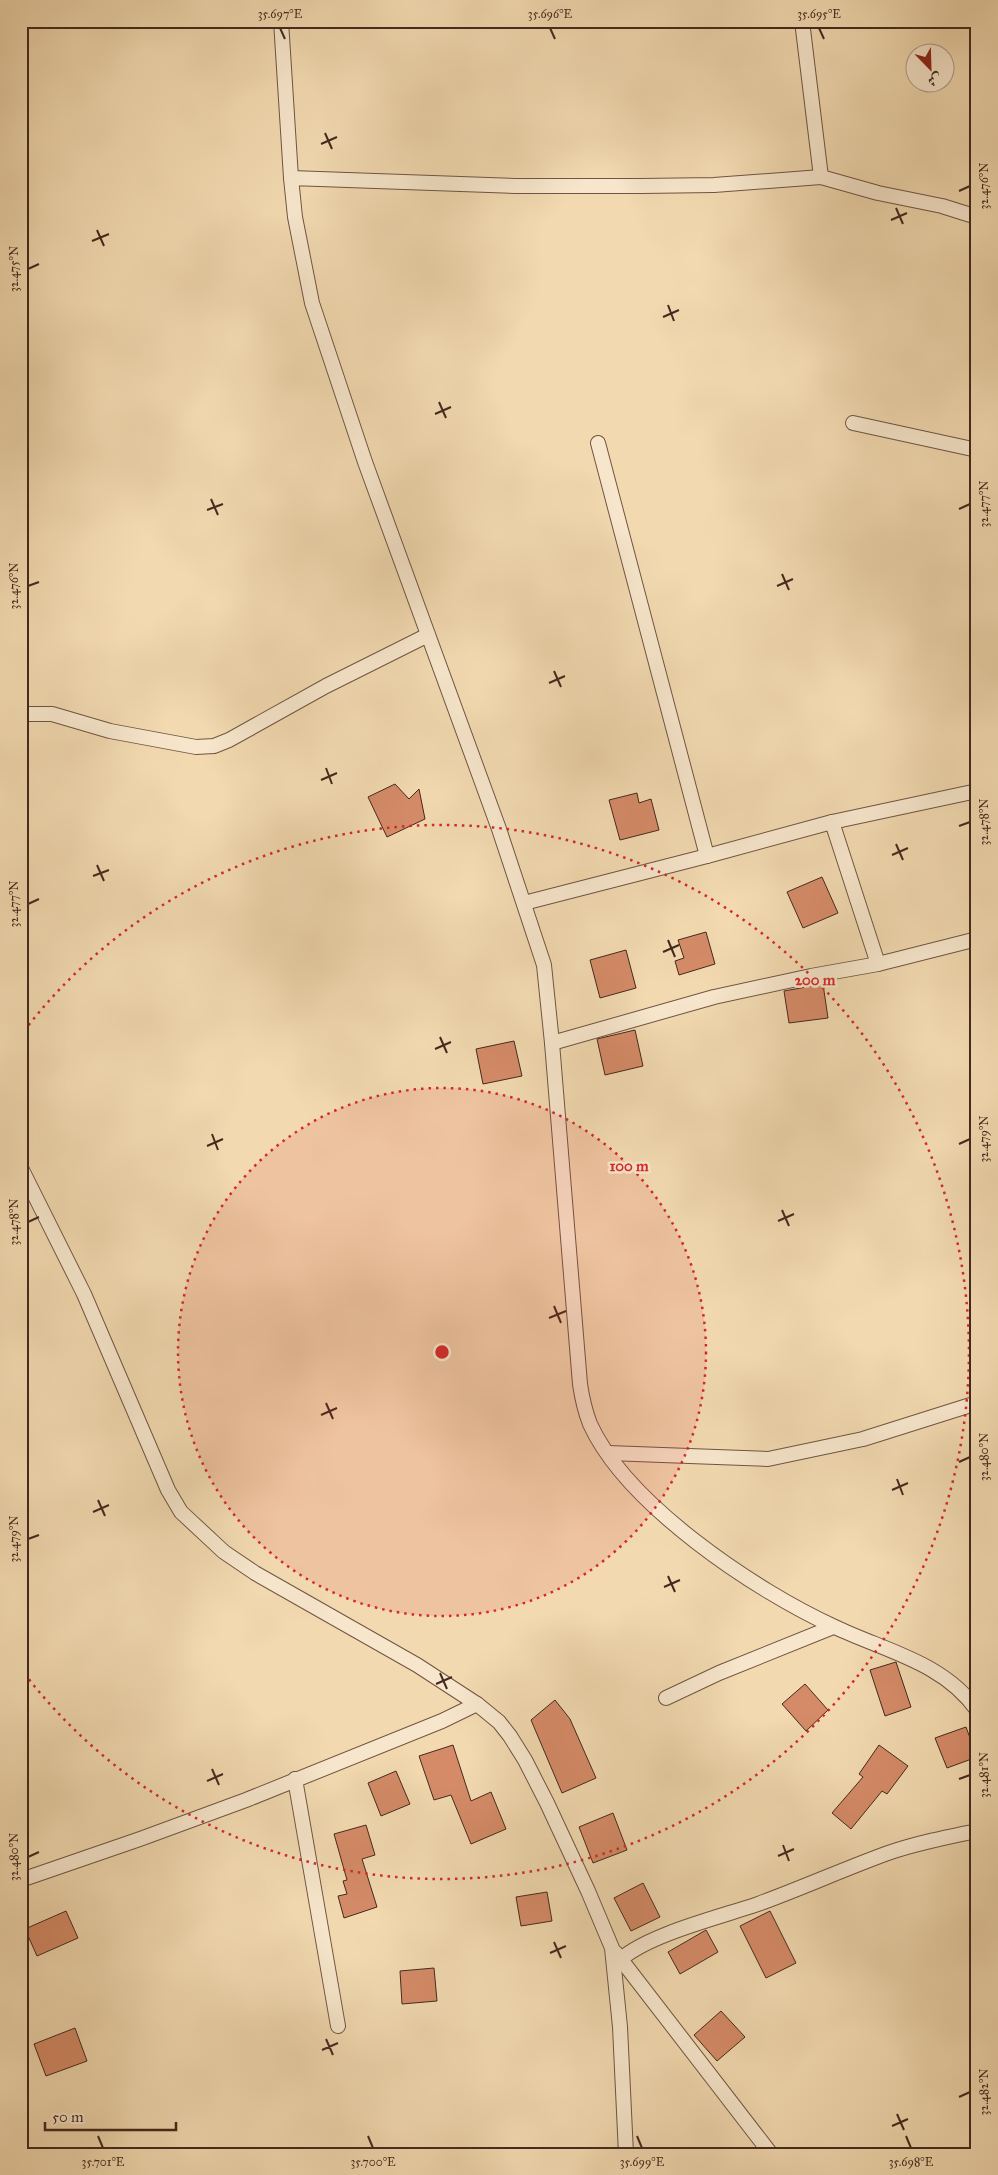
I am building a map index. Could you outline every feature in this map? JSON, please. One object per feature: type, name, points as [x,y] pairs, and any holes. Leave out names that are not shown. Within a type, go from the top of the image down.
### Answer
[{"type":"street","points":[[281,21],[294,217],[312,303],[365,462],[524,903],[544,965],[580,1384],[584,1408],[591,1426],[608,1454],[630,1482],[716,1557],[773,1594],[833,1627],[932,1669],[959,1690],[977,1710]]},
{"type":"street","points":[[802,21],[821,177]]},
{"type":"street","points":[[291,178],[514,186],[641,186],[714,185],[821,177],[878,193],[942,206],[977,217]]},
{"type":"street","points":[[853,422],[977,450]]},
{"type":"street","points":[[598,443],[707,856]]},
{"type":"street","points":[[21,714],[52,714],[110,731],[165,742],[196,747],[214,746],[229,740],[326,686],[428,635]]},
{"type":"street","points":[[524,903],[832,822],[977,791]]},
{"type":"street","points":[[832,822],[878,964]]},
{"type":"street","points":[[552,1043],[714,997],[794,979],[878,964],[977,939]]},
{"type":"street","points":[[21,1168],[84,1294],[168,1490],[181,1512],[224,1552],[255,1574],[417,1665],[477,1704],[499,1722],[526,1760],[588,1891],[612,1948],[771,2154]]},
{"type":"street","points":[[608,1454],[768,1459],[862,1439],[977,1403]]},
{"type":"street","points":[[666,1698],[735,1666],[833,1627]]},
{"type":"street","points":[[21,1880],[205,1816],[442,1721],[477,1704]]},
{"type":"street","points":[[295,1779],[338,2026]]},
{"type":"street","points":[[621,1959],[662,1937],[782,1896],[876,1858],[940,1838],[977,1832]]},
{"type":"street","points":[[612,1948],[620,2027],[626,2154]]},
{"type":"building","points":[[395,784],[409,799],[419,789],[425,819],[387,837],[368,797]]},
{"type":"building","points":[[637,793],[639,803],[651,799],[659,830],[620,840],[609,800]]},
{"type":"building","points":[[822,877],[838,913],[803,928],[787,892]]},
{"type":"building","points":[[706,932],[715,964],[679,975],[675,961],[684,958],[678,940]]},
{"type":"building","points":[[626,950],[636,988],[600,998],[590,960]]},
{"type":"building","points":[[823,984],[828,1018],[789,1023],[784,991]]},
{"type":"building","points":[[635,1030],[643,1066],[605,1075],[597,1039]]},
{"type":"building","points":[[514,1041],[522,1076],[483,1084],[476,1049]]},
{"type":"building","points":[[896,1662],[911,1707],[885,1716],[870,1670]]},
{"type":"building","points":[[805,1684],[828,1710],[806,1731],[782,1704]]},
{"type":"building","points":[[555,1700],[570,1719],[596,1778],[562,1793],[531,1720]]},
{"type":"building","points":[[966,1727],[977,1757],[947,1768],[935,1738]]},
{"type":"building","points":[[453,1745],[471,1801],[491,1792],[506,1829],[471,1844],[451,1795],[434,1800],[419,1756]]},
{"type":"building","points":[[879,1745],[908,1766],[887,1794],[882,1791],[851,1829],[832,1813],[863,1777],[859,1774]]},
{"type":"building","points":[[396,1771],[410,1804],[381,1816],[368,1783]]},
{"type":"building","points":[[613,1813],[627,1850],[593,1863],[579,1827]]},
{"type":"building","points":[[366,1825],[375,1855],[362,1859],[377,1907],[344,1918],[338,1896],[347,1894],[343,1881],[347,1880],[334,1834]]},
{"type":"building","points":[[643,1883],[660,1917],[631,1931],[614,1898]]},
{"type":"building","points":[[547,1892],[552,1921],[521,1926],[516,1897]]},
{"type":"building","points":[[66,1911],[78,1938],[37,1956],[25,1929]]},
{"type":"building","points":[[770,1911],[796,1963],[766,1978],[740,1926]]},
{"type":"building","points":[[706,1930],[718,1952],[680,1974],[668,1952]]},
{"type":"building","points":[[434,1968],[437,2001],[402,2004],[400,1971]]},
{"type":"building","points":[[721,2011],[745,2037],[717,2061],[694,2035]]},
{"type":"building","points":[[75,2028],[87,2061],[46,2076],[34,2044]]}]
